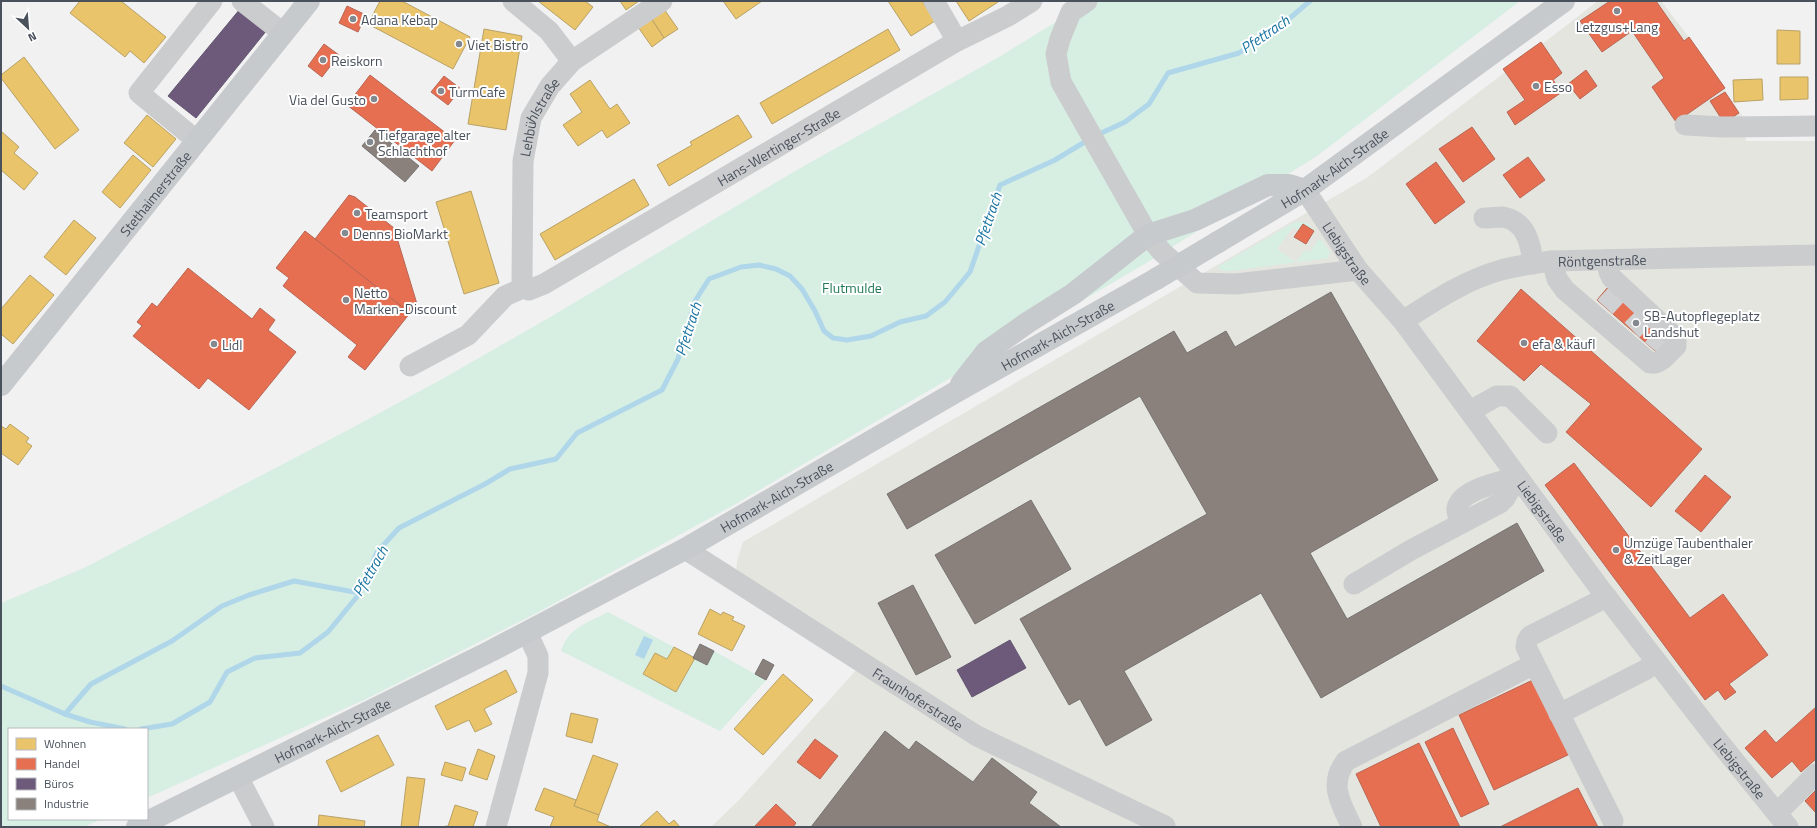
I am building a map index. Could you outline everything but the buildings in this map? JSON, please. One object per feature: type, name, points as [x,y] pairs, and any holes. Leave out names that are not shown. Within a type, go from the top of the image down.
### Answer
[{"type":"main road","name":"Stethaimerstraße","points":[[1,385],[308,1]]},
{"type":"main road","name":"Hofmark-Aich-Straße","points":[[137,827],[528,632],[685,549],[954,393],[1156,279],[1305,190],[1564,1]]},
{"type":"main road","points":[[954,393],[986,352],[1027,323],[1073,294],[1148,235],[1195,220],[1268,185],[1289,184],[1305,190]]},
{"type":"street","points":[[196,140],[139,93],[212,1]]},
{"type":"street","points":[[242,1],[283,32]]},
{"type":"street","points":[[514,1],[549,31],[572,61]]},
{"type":"street","name":"Lehbühlstraße","points":[[525,287],[522,281],[523,161],[531,118],[550,86],[572,61],[662,1]]},
{"type":"street","points":[[934,1],[957,41]]},
{"type":"street","name":"Hans-Wertinger-Straße","points":[[525,287],[529,290],[544,284],[957,41],[1004,8],[1032,1]]},
{"type":"street","points":[[1087,1],[1071,12],[1064,28],[1056,54],[1061,82],[1148,235],[1162,252],[1197,283],[1236,284],[1358,270]]},
{"type":"street","points":[[1685,124],[1723,127],[1816,126]]},
{"type":"street","name":"Liebigstraße","points":[[1305,190],[1358,270],[1403,321],[1607,597],[1715,737],[1782,820]]},
{"type":"street","points":[[1484,218],[1504,218],[1518,224],[1527,235],[1532,250],[1565,290],[1615,305],[1647,334],[1615,305],[1612,278],[1609,272],[1607,260]]},
{"type":"street","name":"Röntgenstraße","points":[[1403,321],[1466,283],[1500,270],[1542,262],[1816,255]]},
{"type":"street","points":[[410,366],[468,334],[505,296],[525,287]]},
{"type":"street","points":[[1470,411],[1497,396],[1510,396],[1547,433]]},
{"type":"street","points":[[1354,584],[1411,550],[1500,503],[1505,498],[1517,477]]},
{"type":"street","name":"Fraunhoferstraße","points":[[685,549],[977,736],[1165,826]]},
{"type":"street","points":[[1607,597],[1530,636],[1526,641],[1526,647],[1613,821]]},
{"type":"street","points":[[496,827],[538,673],[538,656],[528,632]]},
{"type":"street","points":[[1559,714],[1645,670],[1657,662]]},
{"type":"street","points":[[1352,827],[1339,799],[1337,782],[1339,770],[1346,761],[1534,664]]},
{"type":"street","points":[[1782,820],[1816,774]]},
{"type":"street","points":[[238,777],[264,827]]},
{"type":"shaded area","points":[[1598,1],[1661,1],[1692,41],[1743,117],[1746,141],[1816,141],[1816,827],[711,827],[739,800],[868,657],[736,573],[737,561],[743,542],[1368,177]]},
{"type":"green space","name":"Flutmulde","points":[[1090,1],[1520,1],[1317,156],[1148,262],[734,505],[533,615],[366,699],[148,798],[148,728],[8,728],[8,820],[99,820],[84,827],[1,827],[1,603],[84,568],[350,429],[444,378],[552,316],[795,171],[999,57]]},
{"type":"green space","points":[[1303,221],[1309,224],[1314,231],[1303,224],[1299,230],[1293,227],[1277,249],[1296,262],[1305,250],[1310,252],[1318,240],[1321,239],[1330,252],[1328,258],[1231,271],[1223,271],[1217,267],[1293,223]]},
{"type":"green space","points":[[608,612],[674,647],[667,659],[655,653],[643,674],[676,692],[695,658],[707,665],[714,651],[766,680],[720,731],[561,651],[564,643],[573,631]]},
{"type":"water","points":[[644,636],[653,640],[644,659],[635,655]]},
{"type":"waterway","name":"Pfettrach","points":[[1097,135],[1125,122],[1149,104],[1168,73],[1239,53],[1284,23],[1310,1]]},
{"type":"waterway","name":"Pfettrach","points":[[147,728],[172,724],[210,702],[227,672],[255,658],[300,653],[328,632],[360,593],[377,552],[399,528],[485,484],[510,469],[556,459],[577,433],[662,390],[678,359],[695,301],[709,279],[741,267],[759,265],[776,269],[790,276],[802,289],[815,311],[824,331],[833,338],[847,340],[871,336],[900,322],[926,316],[945,302],[970,272],[1000,185],[1055,160],[1088,140]]},
{"type":"waterway","points":[[65,714],[91,684],[172,641],[222,606],[249,595],[294,581],[360,593]]},
{"type":"waterway","name":"Pfettrach","points":[[1,686],[65,714],[90,722],[120,728]]},
{"type":"tunnel","points":[[1605,307],[1616,295]]},
{"type":"tunnel","points":[[1632,330],[1643,319]]},
{"type":"tunnel","points":[[1653,349],[1663,337]]},
{"type":"place","name":"Letzgus+Lang","points":[[1617,11]]},
{"type":"place","name":"Adana Kebap","points":[[353,19]]},
{"type":"place","name":"Viet Bistro","points":[[459,44]]},
{"type":"place","name":"Reiskorn","points":[[323,60]]},
{"type":"place","name":"Esso","points":[[1536,86]]},
{"type":"place","name":"TurmCafe","points":[[441,91]]},
{"type":"place","name":"Via del Gusto","points":[[374,99]]},
{"type":"place","name":"Tiefgarage alter Schlachthof","points":[[370,142]]},
{"type":"place","name":"Teamsport","points":[[357,213]]},
{"type":"place","name":"Denns BioMarkt","points":[[345,233]]},
{"type":"place","name":"Netto Marken-Discount","points":[[346,300]]},
{"type":"place","name":"SB-Autopflegeplatz Landshut","points":[[1636,323]]},
{"type":"place","name":"efa & käufl","points":[[1524,343]]},
{"type":"place","name":"Lidl","points":[[214,344]]},
{"type":"place","name":"Umzüge Taubenthaler & ZeitLager","points":[[1616,550]]}]
